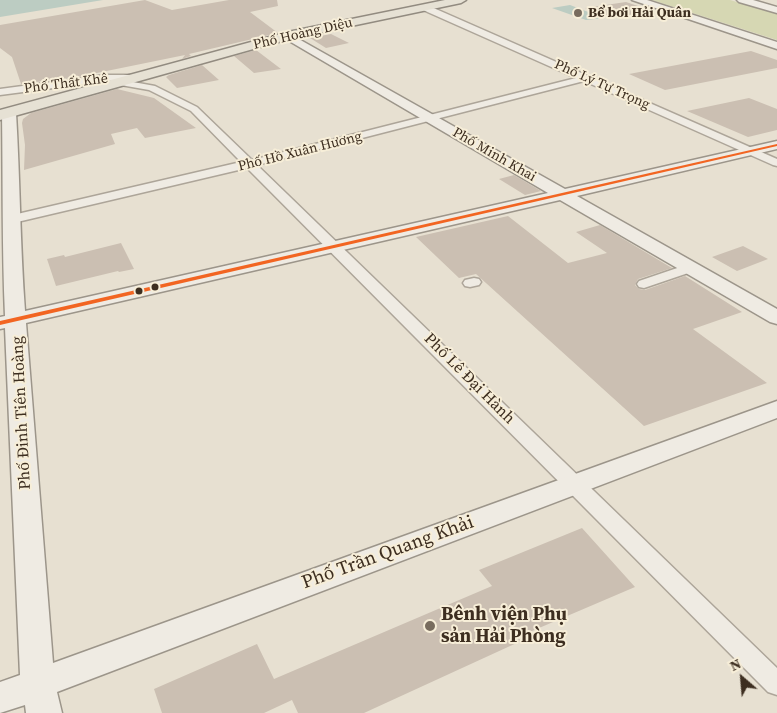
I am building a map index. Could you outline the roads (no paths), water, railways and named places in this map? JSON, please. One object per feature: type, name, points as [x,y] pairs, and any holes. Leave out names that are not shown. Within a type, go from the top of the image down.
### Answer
[{"type":"main road","name":"Phố Hoàng Diệu","points":[[4,114],[288,36],[461,0]]},
{"type":"main road","points":[[638,0],[777,46]]},
{"type":"main road","points":[[742,0],[777,10]]},
{"type":"main road","name":"Phố Minh Khai","points":[[288,36],[777,318]]},
{"type":"main road","name":"Phố Đinh Tiên Hoàng","points":[[4,114],[13,219],[6,244],[8,322],[37,682],[44,713]]},
{"type":"main road","points":[[8,322],[777,145]]},
{"type":"main road","name":"Phố Trần Quang Khải","points":[[0,698],[37,682],[777,409]]},
{"type":"street","name":"Phố Lý Tự Trọng","points":[[426,8],[777,163]]},
{"type":"street","points":[[140,76],[153,84],[152,88]]},
{"type":"street","name":"Phố Thất Khê","points":[[3,92],[105,78],[140,76]]},
{"type":"street","name":"Phố Hồ Xuân Hương","points":[[13,219],[251,165],[433,120],[585,78]]},
{"type":"street","name":"Phố Lê Đại Hành","points":[[118,82],[152,88],[194,109],[777,684]]},
{"type":"street","points":[[3,92],[4,114]]},
{"type":"street","points":[[644,284],[689,268]]},
{"type":"place","name":"Bể bơi Hải Quân","points":[[578,13]]},
{"type":"place","name":"Bênh viện Phụ sản Hải Phòng","points":[[430,626]]}]
